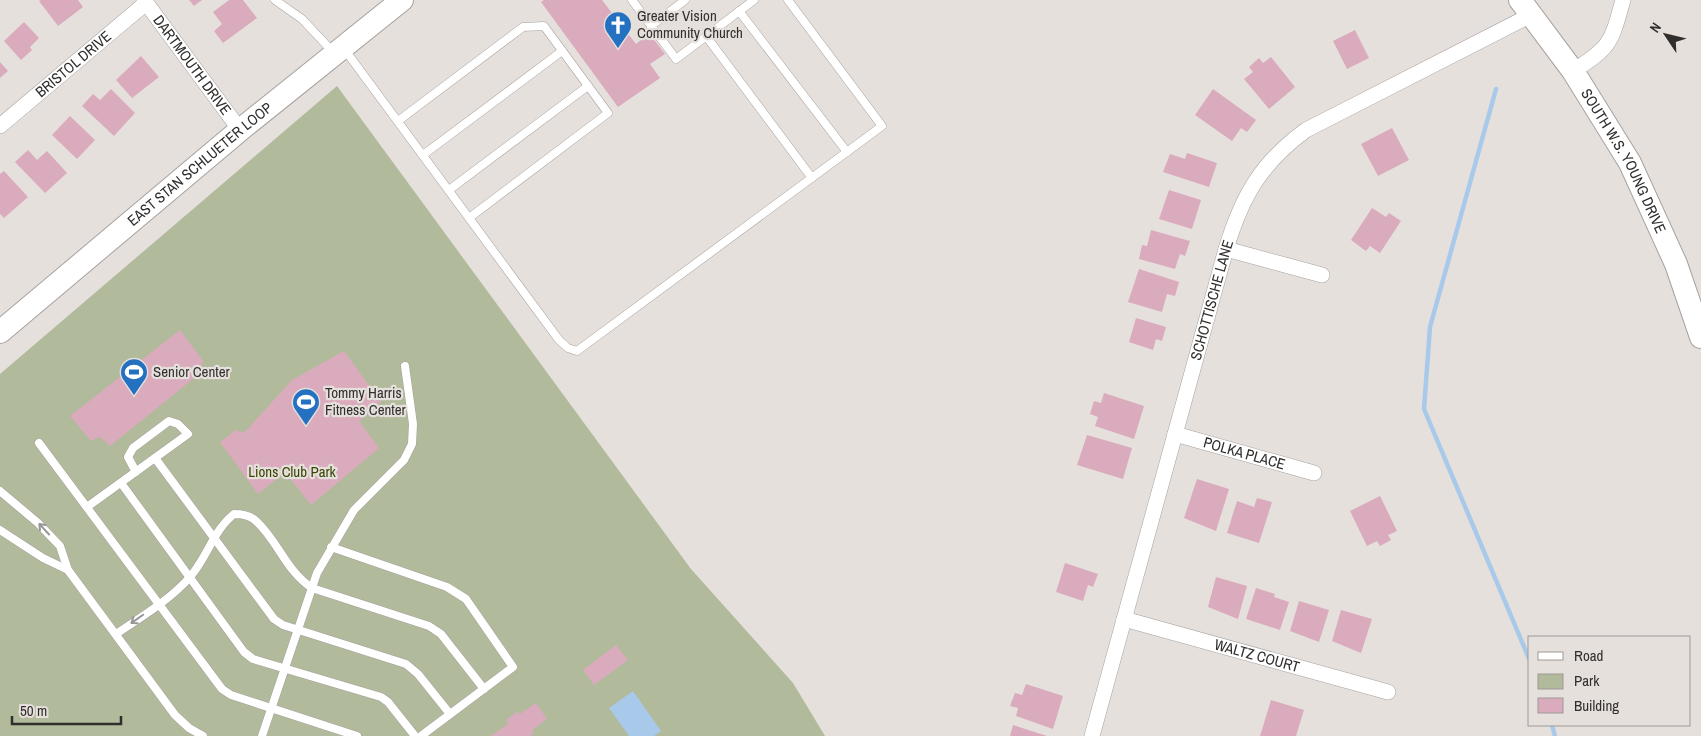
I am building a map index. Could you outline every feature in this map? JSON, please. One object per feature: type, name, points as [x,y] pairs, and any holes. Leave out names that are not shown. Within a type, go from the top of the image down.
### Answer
[{"type":"main road","name":"EAST STAN SCHLUETER LOOP","points":[[0,332],[240,130],[402,0]]},
{"type":"main road","name":"SOUTH W.S. YOUNG DRIVE","points":[[1526,7],[1573,71],[1630,163],[1676,264],[1701,337]]},
{"type":"street","points":[[1573,71],[1598,55],[1613,38],[1623,0]]},
{"type":"street","name":"BRISTOL DRIVE","points":[[0,126],[145,1]]},
{"type":"street","name":"DARTMOUTH DRIVE","points":[[145,1],[240,130]]},
{"type":"street","name":"SCHOTTISCHE LANE","points":[[1092,736],[1226,249],[1245,196],[1264,167],[1289,143],[1322,121],[1526,7]]},
{"type":"street","points":[[1226,249],[1322,276]]},
{"type":"street","name":"POLKA PLACE","points":[[1175,434],[1314,472]]},
{"type":"street","name":"WALTZ COURT","points":[[1124,619],[1388,692]]},
{"type":"lane","points":[[275,0],[302,18],[338,50],[398,121],[559,340],[568,348],[577,351],[882,126],[788,0]]},
{"type":"lane","points":[[632,0],[676,59],[754,0]]},
{"type":"lane","points":[[651,26],[685,0]]},
{"type":"lane","points":[[739,11],[846,152]]},
{"type":"lane","points":[[398,121],[522,27],[544,26],[608,113],[469,218]]},
{"type":"lane","points":[[706,36],[812,178]]},
{"type":"lane","points":[[423,155],[562,51]]},
{"type":"lane","points":[[449,190],[588,86]]},
{"type":"lane","points":[[262,736],[317,573],[354,510],[404,460],[412,444],[413,424],[405,366]]},
{"type":"lane","points":[[86,507],[121,483],[156,458],[188,434],[178,424],[169,421],[133,448],[128,457],[136,472]]},
{"type":"lane","points":[[39,443],[222,690],[231,695],[357,736]]},
{"type":"lane","points":[[156,458],[274,619],[283,625],[406,664],[418,674],[450,714]]},
{"type":"lane","points":[[121,483],[244,652],[253,659],[381,697],[388,702],[415,736]]},
{"type":"lane","points":[[0,491],[38,523],[60,546],[68,570],[176,715],[188,728],[203,736]]},
{"type":"lane","points":[[116,634],[177,591],[190,577],[222,523],[234,514],[244,514],[256,520],[300,580],[312,588],[429,626],[441,634],[484,689]]},
{"type":"lane","points":[[0,530],[43,558],[68,570]]},
{"type":"lane","points":[[331,547],[447,587],[466,600],[513,667],[421,736]]},
{"type":"green space","name":"Lions Club Park","points":[[337,86],[691,569],[793,683],[825,736],[0,736],[0,374]]},
{"type":"water","points":[[633,691],[661,731],[654,736],[629,736],[609,708]]},
{"type":"building","points":[[78,0],[83,7],[58,26],[39,1]]},
{"type":"building","points":[[189,0],[202,0],[194,6]]},
{"type":"building","points":[[229,0],[243,0],[257,18],[223,43],[214,31],[222,24],[213,12]]},
{"type":"building","name":"Greater Vision Community Church","points":[[544,0],[602,0],[636,44],[649,33],[665,54],[650,64],[660,78],[618,107],[541,2]]},
{"type":"building","points":[[24,22],[39,38],[30,47],[32,50],[21,60],[4,41]]},
{"type":"building","points":[[1355,30],[1369,58],[1347,69],[1333,41]]},
{"type":"building","points":[[141,56],[159,77],[132,98],[116,80]]},
{"type":"building","points":[[1271,57],[1295,87],[1269,109],[1244,79],[1253,72],[1249,67],[1259,58],[1263,63]]},
{"type":"building","points":[[0,62],[8,71],[0,78]]},
{"type":"building","points":[[111,89],[135,113],[114,136],[82,106],[93,94],[100,100]]},
{"type":"building","points":[[1213,89],[1256,120],[1247,132],[1241,128],[1232,141],[1195,115]]},
{"type":"building","points":[[70,116],[95,140],[77,159],[52,135]]},
{"type":"building","points":[[1392,128],[1409,160],[1378,176],[1361,144]]},
{"type":"building","points":[[28,150],[37,160],[47,151],[67,173],[45,193],[15,162]]},
{"type":"building","points":[[1187,153],[1217,163],[1209,187],[1163,172],[1170,154],[1185,159]]},
{"type":"building","points":[[4,171],[28,197],[4,218],[0,214],[0,174]]},
{"type":"building","points":[[1169,190],[1201,200],[1192,229],[1159,219]]},
{"type":"building","points":[[1372,208],[1386,217],[1389,213],[1401,221],[1380,253],[1370,246],[1366,251],[1351,240]]},
{"type":"building","points":[[1151,230],[1190,241],[1185,256],[1180,254],[1175,269],[1139,259],[1142,245],[1147,246]]},
{"type":"building","points":[[1139,269],[1179,282],[1175,296],[1167,294],[1162,312],[1128,302]]},
{"type":"building","points":[[1136,318],[1166,327],[1162,341],[1156,339],[1153,350],[1129,342]]},
{"type":"building","name":"Senior Center","points":[[180,330],[203,361],[198,375],[110,446],[100,437],[91,441],[70,416]]},
{"type":"building","name":"Tommy Harris Fitness Center","points":[[344,351],[381,402],[359,421],[379,448],[311,505],[285,472],[258,494],[220,442],[236,430],[244,433],[292,380]]},
{"type":"building","points":[[1104,393],[1144,406],[1134,439],[1095,426],[1098,417],[1090,414],[1094,401],[1101,403]]},
{"type":"building","points":[[1087,435],[1132,448],[1123,479],[1077,465]]},
{"type":"building","points":[[1197,479],[1229,489],[1216,531],[1184,518]]},
{"type":"building","points":[[1380,496],[1397,531],[1388,535],[1391,540],[1380,546],[1377,541],[1367,546],[1350,511]]},
{"type":"building","points":[[1257,498],[1272,502],[1259,543],[1227,533],[1237,501],[1254,507]]},
{"type":"building","points":[[1065,563],[1098,574],[1093,587],[1088,585],[1083,601],[1056,592]]},
{"type":"building","points":[[1216,577],[1247,586],[1238,619],[1208,607]]},
{"type":"building","points":[[1256,588],[1275,594],[1274,597],[1289,602],[1280,630],[1246,619]]},
{"type":"building","points":[[1299,601],[1329,610],[1319,642],[1290,631]]},
{"type":"building","points":[[1341,610],[1372,619],[1361,653],[1332,641]]},
{"type":"building","points":[[616,645],[628,660],[594,685],[583,670]]},
{"type":"building","points":[[1026,684],[1063,696],[1053,729],[1016,716],[1018,708],[1010,706],[1015,693],[1022,695]]},
{"type":"building","points":[[1271,700],[1304,710],[1296,736],[1260,736]]},
{"type":"building","points":[[536,703],[547,719],[532,730],[534,733],[530,736],[491,736],[509,723],[506,720],[518,711],[520,714]]},
{"type":"building","points":[[1013,725],[1047,736],[1010,736]]},
{"type":"waterway","points":[[1496,89],[1430,327],[1424,409],[1528,656]]},
{"type":"waterway","points":[[1552,726],[1555,736]]},
{"type":"place","name":"Greater Vision Community Church","points":[[618,49]]},
{"type":"place","name":"Senior Center","points":[[134,396]]},
{"type":"place","name":"Tommy Harris Fitness Center","points":[[306,426]]}]
